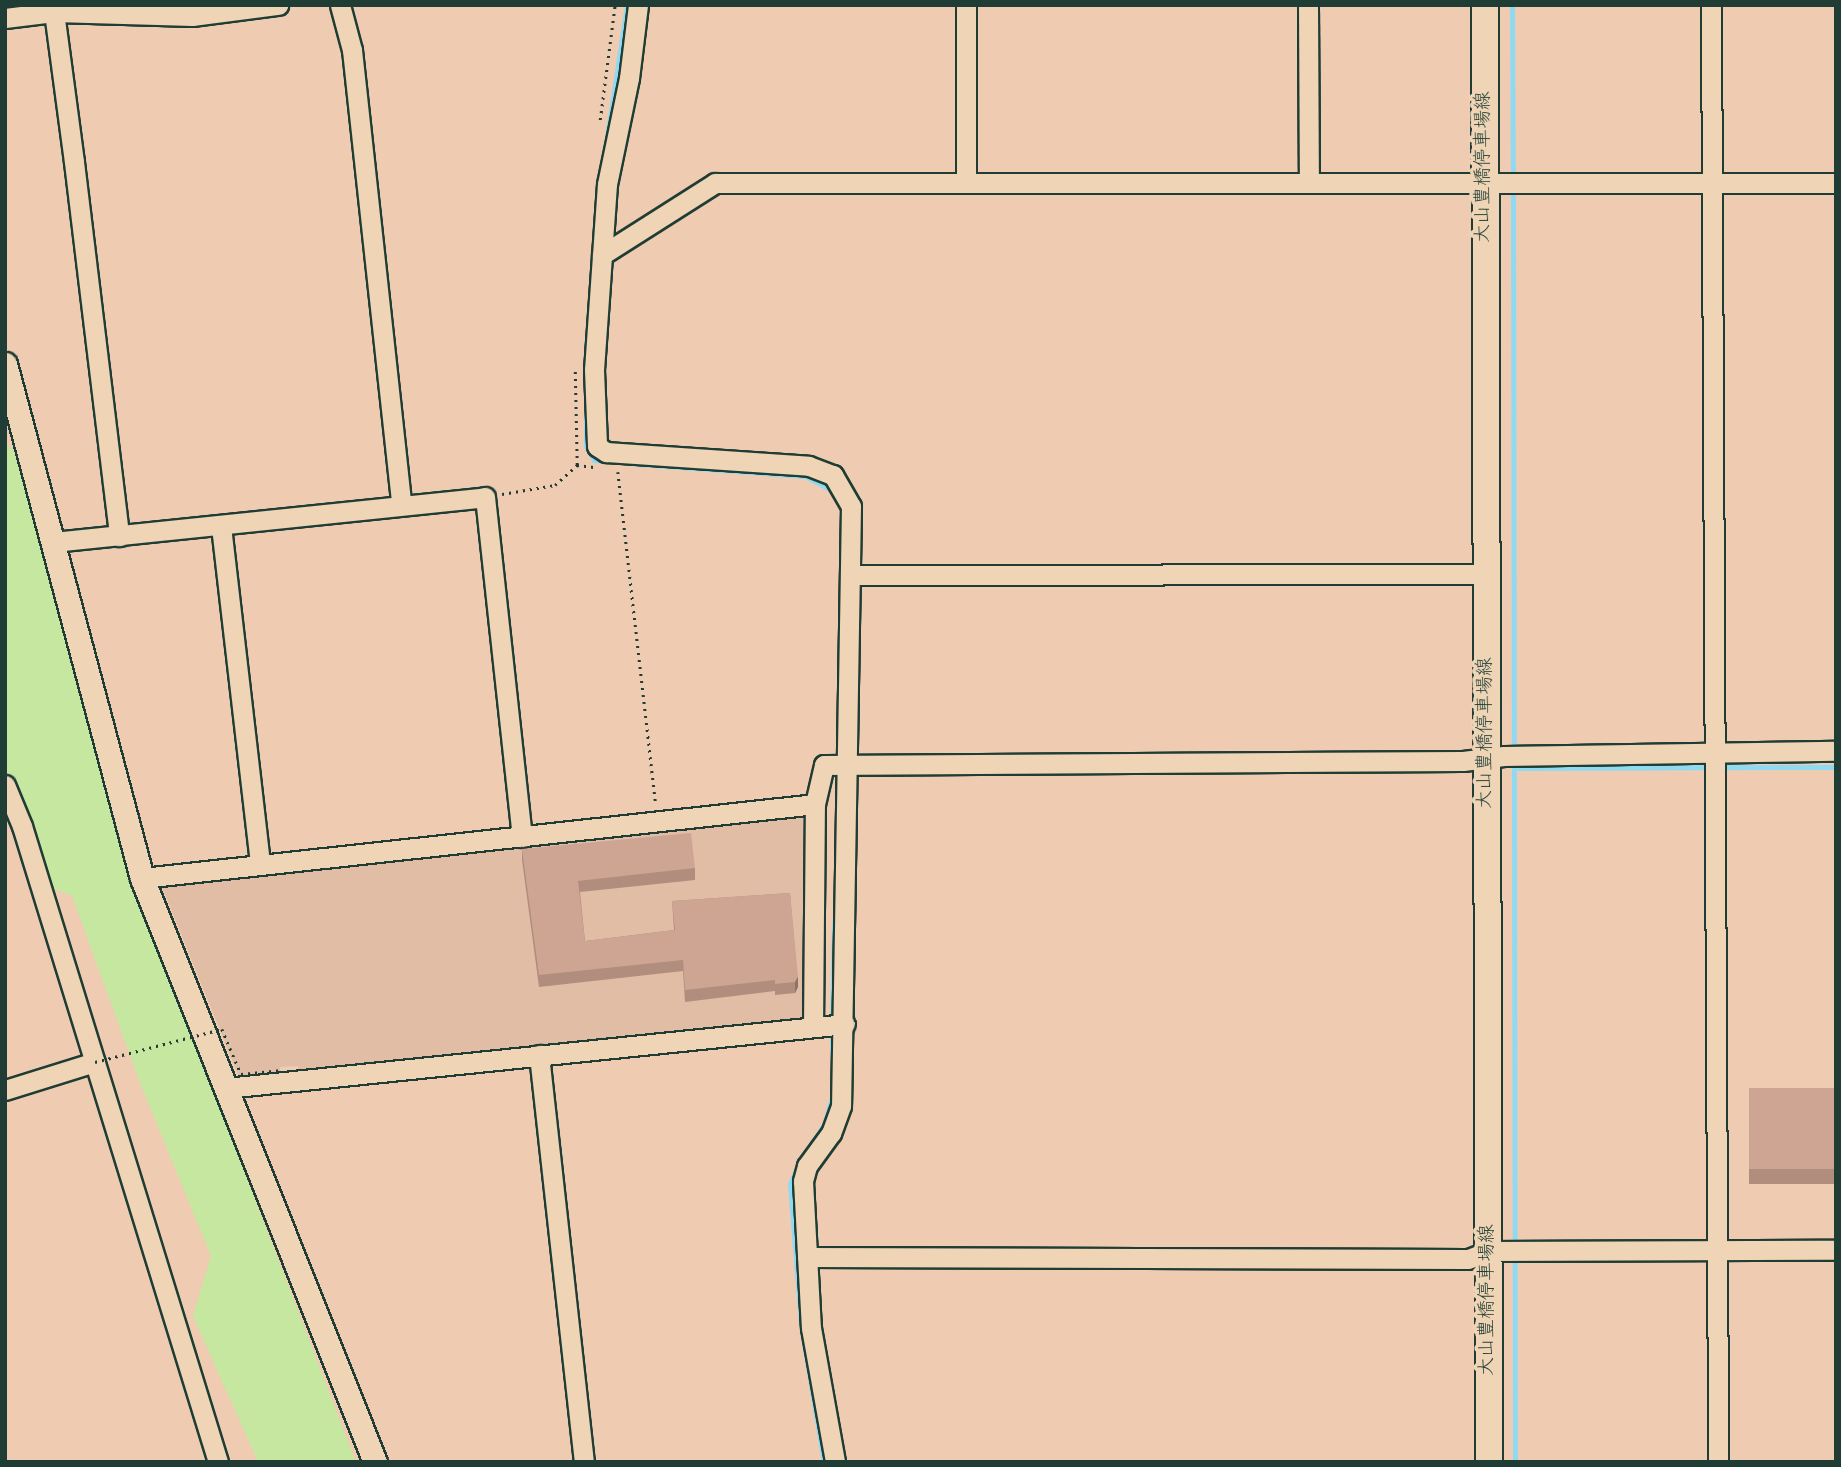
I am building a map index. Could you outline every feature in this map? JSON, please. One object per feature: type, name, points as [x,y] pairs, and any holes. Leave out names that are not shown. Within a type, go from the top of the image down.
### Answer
[{"type":"main road","name":"大山豊橋停車場線","points":[[1485,5],[1486,574],[1496,756],[1508,1251],[1489,1462]]},
{"type":"street","points":[[5,18],[51,9],[190,11],[278,5]]},
{"type":"street","points":[[340,5],[352,50],[401,503]]},
{"type":"street","points":[[638,5],[629,78],[607,184],[594,370],[597,446],[606,452],[821,469],[833,475],[851,506],[845,1024],[838,1118],[803,1181],[811,1328],[835,1462]]},
{"type":"street","points":[[966,183],[967,5]]},
{"type":"street","points":[[1308,5],[1309,182]]},
{"type":"street","points":[[1711,5],[1718,1462]]},
{"type":"street","points":[[51,9],[119,536]]},
{"type":"street","points":[[602,255],[715,183],[1836,183]]},
{"type":"street","points":[[5,364],[142,878],[375,1462]]},
{"type":"street","points":[[53,542],[221,526],[401,503],[485,497],[523,837]]},
{"type":"street","points":[[221,526],[260,864]]},
{"type":"street","points":[[851,575],[1486,574]]},
{"type":"street","points":[[819,1026],[815,804],[824,765],[1463,761],[1526,755],[1836,751]]},
{"type":"street","points":[[5,785],[95,1062],[211,1460]]},
{"type":"street","points":[[142,878],[815,804]]},
{"type":"street","points":[[226,1087],[845,1024]]},
{"type":"street","points":[[539,1055],[584,1462]]},
{"type":"street","points":[[5,1090],[95,1062]]},
{"type":"street","points":[[807,1256],[1468,1259],[1508,1251],[1836,1250]]},
{"type":"path","points":[[600,124],[615,5]]},
{"type":"path","points":[[485,497],[555,485],[577,464],[575,363]]},
{"type":"path","points":[[577,464],[602,468]]},
{"type":"path","points":[[615,470],[621,479],[658,822]]},
{"type":"path","points":[[95,1062],[222,1029],[242,1074],[282,1070]]},
{"type":"shaded area","points":[[807,814],[804,1019],[298,1070],[298,1066],[280,1067],[280,1072],[239,1077],[160,882]]},
{"type":"green space","points":[[5,442],[19,457],[129,872],[356,1462],[258,1462],[193,1316],[211,1256],[140,1083],[72,896],[48,886],[5,767]]},
{"type":"building","points":[[691,833],[695,868],[578,881],[585,941],[675,930],[672,901],[790,893],[798,976],[795,982],[775,984],[775,980],[685,990],[683,960],[539,975],[522,849]]},
{"type":"building","points":[[1749,1088],[1836,1088],[1836,1169],[1749,1169]]},
{"type":"waterway","points":[[607,137],[627,5]]},
{"type":"waterway","points":[[1512,5],[1513,178]]},
{"type":"waterway","points":[[1513,188],[1515,1462]]},
{"type":"waterway","points":[[586,342],[586,446],[594,460],[607,461]]},
{"type":"waterway","points":[[637,464],[805,476],[833,491]]},
{"type":"waterway","points":[[1515,768],[1836,767]]},
{"type":"waterway","points":[[832,1021],[834,922]]},
{"type":"waterway","points":[[832,1030],[832,1052]]},
{"type":"waterway","points":[[807,1150],[824,1125],[832,1097]]},
{"type":"waterway","points":[[801,1158],[790,1184],[801,1325],[824,1462]]}]
